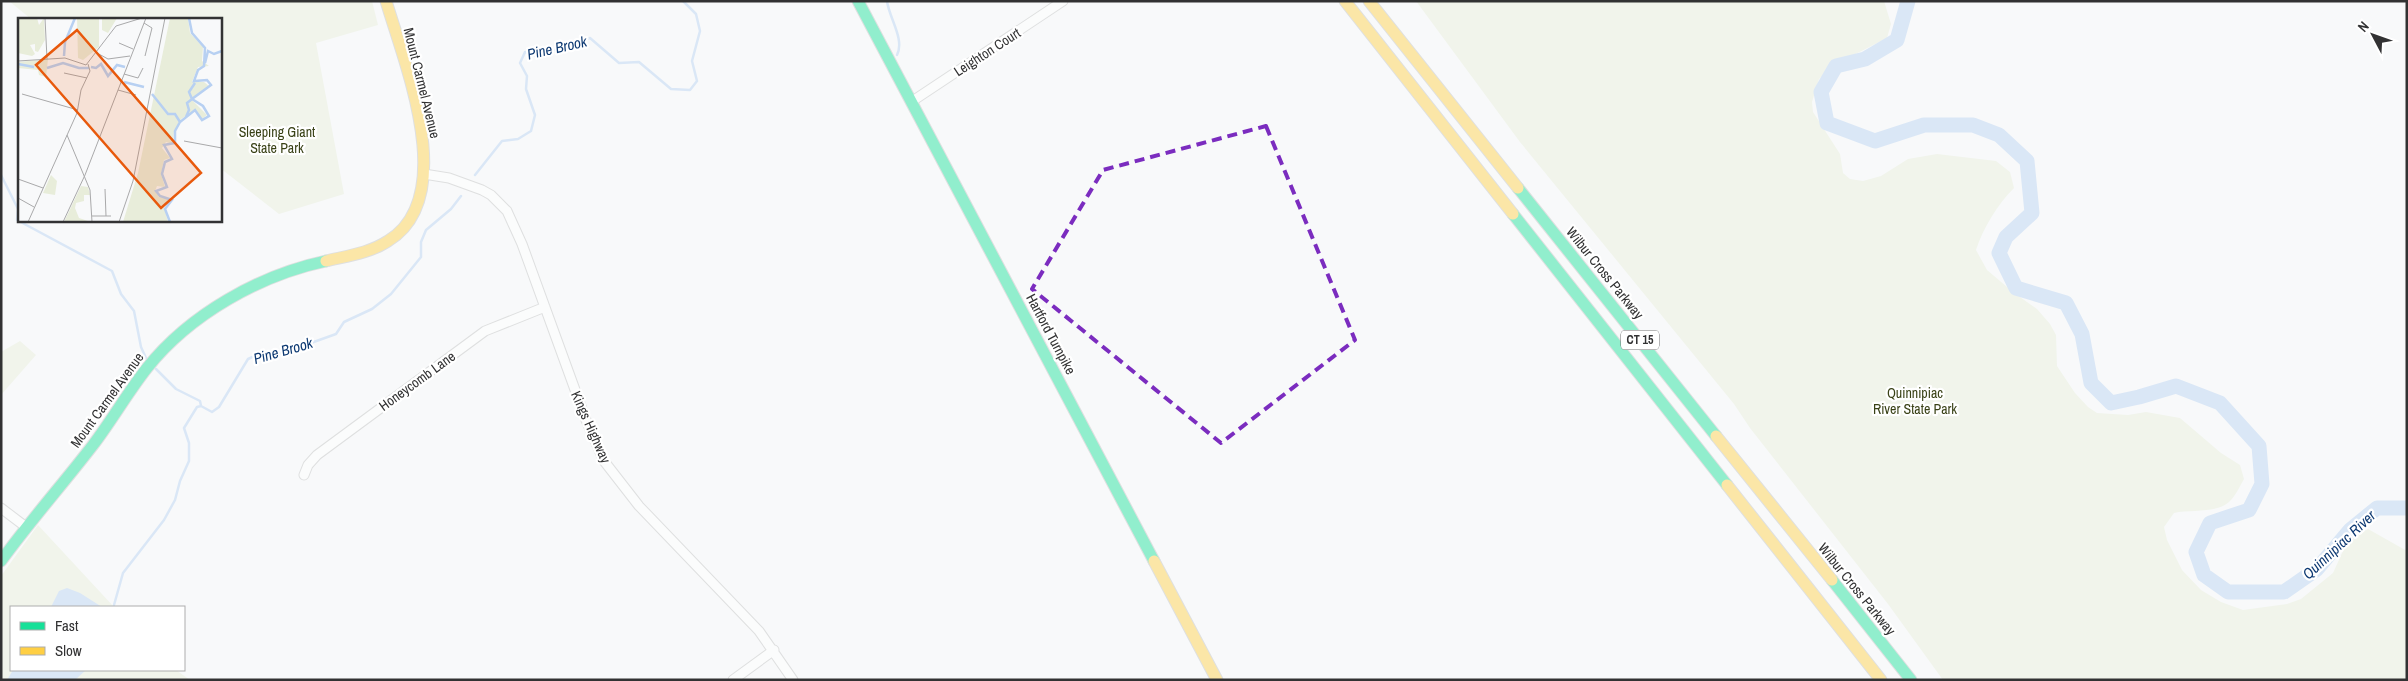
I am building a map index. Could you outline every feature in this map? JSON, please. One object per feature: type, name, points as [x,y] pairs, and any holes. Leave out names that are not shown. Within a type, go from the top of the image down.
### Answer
[{"type":"main road","name":"Hartford Turnpike","points":[[858,1],[1217,680]]},
{"type":"main road","name":"CT 15","points":[[1345,1],[1881,680]]},
{"type":"main road","name":"Wilbur Cross Parkway","points":[[1369,1],[1911,680]]},
{"type":"main road","name":"Mount Carmel Avenue","points":[[1,561],[26,527],[95,444],[148,367],[178,337],[217,307],[256,286],[306,266],[372,249],[393,238],[410,218],[422,187],[424,174],[422,139],[389,2]]},
{"type":"street","name":"Leighton Court","points":[[910,102],[1063,1]]},
{"type":"street","name":"Kings Highway","points":[[424,174],[473,186],[491,195],[502,205],[516,230],[592,436],[610,470],[639,506],[745,614],[774,650],[793,680]]},
{"type":"street","name":"Honeycomb Lane","points":[[304,476],[308,465],[317,455],[485,331],[545,307]]},
{"type":"street","points":[[1,508],[26,527]]},
{"type":"street","points":[[733,680],[774,650]]},
{"type":"highlighted area","points":[[1266,126],[1355,340],[1221,443],[1032,289],[1103,170]]},
{"type":"green space","name":"Sleeping Giant State Park","points":[[9,1],[372,1],[378,25],[316,43],[344,194],[279,214],[221,169],[221,18],[30,18]]},
{"type":"green space","name":"Quinnipiac River State Park","points":[[1416,1],[1884,1],[1891,24],[1887,38],[1836,64],[1819,79],[1812,102],[1813,112],[1840,154],[1843,173],[1850,179],[1863,181],[1881,176],[1908,159],[1937,154],[1996,161],[2010,172],[2014,188],[2002,201],[1992,217],[1976,250],[1987,270],[2037,309],[2050,324],[2056,335],[2057,366],[2075,393],[2088,407],[2097,413],[2128,415],[2146,412],[2180,418],[2221,453],[2240,465],[2244,479],[2229,502],[2210,510],[2174,513],[2164,527],[2167,540],[2182,570],[2201,590],[2221,602],[2243,610],[2287,604],[2301,599],[2333,573],[2348,540],[2368,529],[2407,551],[2407,680],[1943,680],[1888,604],[1750,428],[1734,404],[1520,142]]},
{"type":"green space","points":[[20,341],[36,355],[1,395],[1,352]]},
{"type":"green space","points":[[38,525],[113,606],[10,606],[10,671],[177,671],[190,680],[1,680],[1,576]]},
{"type":"water","points":[[67,588],[80,593],[100,606],[52,606],[59,591]]},
{"type":"water","points":[[12,671],[85,671],[75,680],[7,680]]},
{"type":"waterway","name":"Pine Brook","points":[[475,175],[502,141],[518,139],[531,131],[535,115],[526,89],[527,76],[520,63],[525,52],[536,56],[590,38],[619,63],[639,62],[671,89],[690,90],[697,81],[692,61],[700,31],[696,14],[683,1]]},
{"type":"waterway","points":[[887,1],[898,35],[899,49],[897,55]]},
{"type":"waterway","name":"Quinnipiac River","points":[[1908,1],[1897,40],[1865,59],[1836,66],[1821,92],[1827,123],[1875,141],[1924,125],[1973,125],[1999,135],[2027,161],[2032,213],[2006,237],[1999,253],[2016,288],[2066,303],[2082,334],[2091,383],[2111,403],[2176,386],[2220,403],[2259,446],[2262,484],[2249,510],[2210,523],[2196,552],[2204,575],[2228,592],[2284,592],[2317,569],[2350,530],[2377,508],[2407,508]]},
{"type":"waterway","points":[[1,175],[18,209]]},
{"type":"waterway","name":"Pine Brook","points":[[114,605],[123,573],[164,520],[175,500],[180,481],[189,461],[189,443],[184,428],[197,407],[201,406],[212,412],[219,407],[248,359],[259,354],[283,353],[336,334],[344,322],[372,309],[391,294],[421,257],[421,242],[426,230],[451,209],[461,196]]},
{"type":"waterway","points":[[18,209],[18,221]]},
{"type":"waterway","points":[[19,221],[112,271],[121,294],[134,311],[141,347],[146,358]]},
{"type":"waterway","points":[[156,369],[176,389],[200,401],[201,406]]},
{"type":"traffic: fast","points":[[858,1],[1154,561]]},
{"type":"traffic: fast","points":[[1518,188],[1716,436]]},
{"type":"traffic: fast","points":[[1513,214],[1727,485]]},
{"type":"traffic: fast","points":[[1,561],[93,445],[133,387],[164,348],[205,314],[252,287],[301,267],[326,261]]},
{"type":"traffic: fast","points":[[1832,580],[1911,680]]},
{"type":"traffic: slow","points":[[326,261],[366,251],[388,241],[409,221],[421,194],[424,162],[421,127],[414,92],[386,1]]},
{"type":"traffic: slow","points":[[1345,1],[1513,214]]},
{"type":"traffic: slow","points":[[1369,1],[1518,188]]},
{"type":"traffic: slow","points":[[1716,436],[1832,580]]},
{"type":"traffic: slow","points":[[1727,485],[1881,680]]},
{"type":"traffic: slow","points":[[1154,561],[1217,680]]}]
